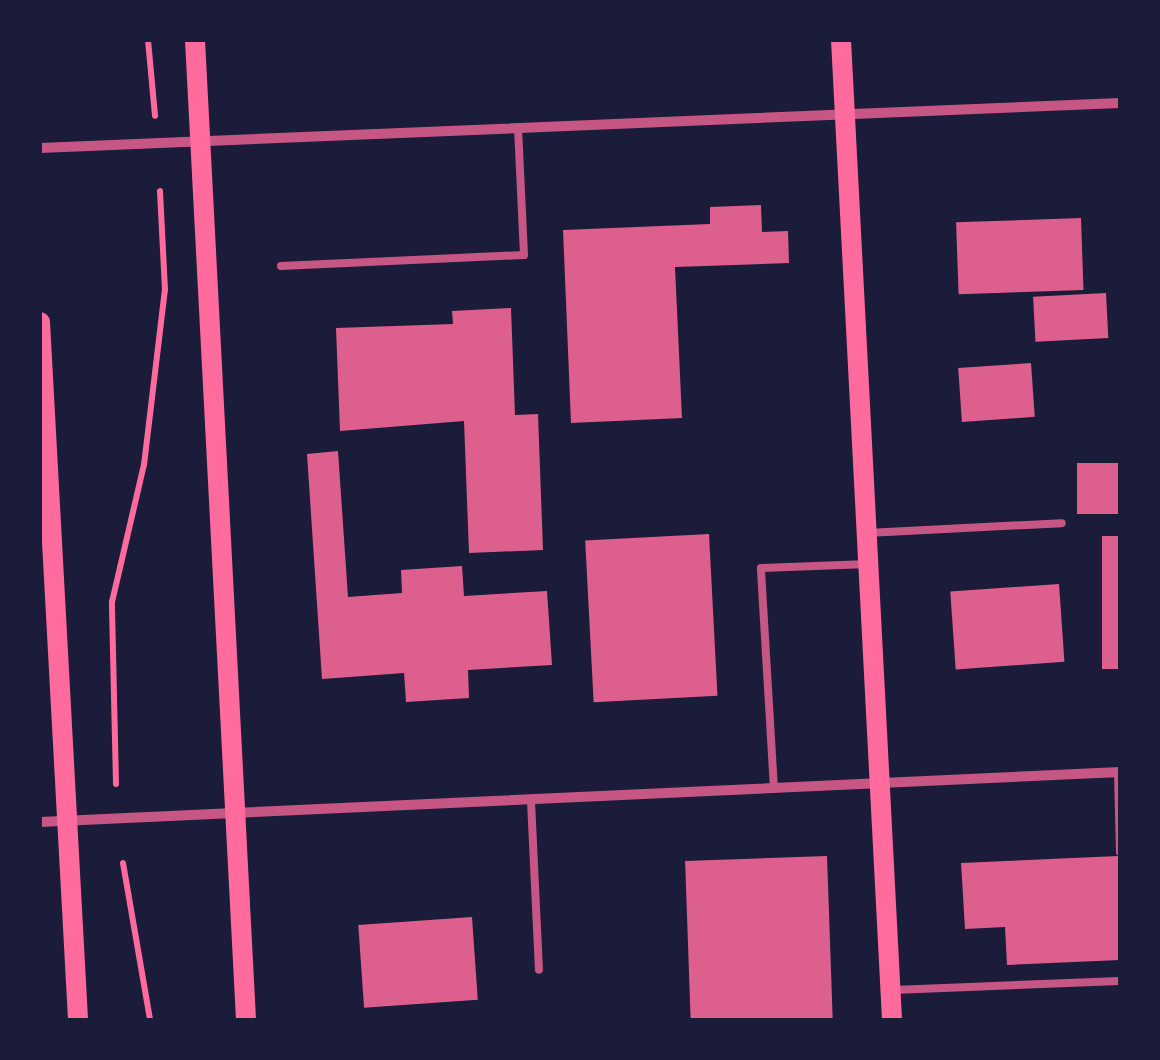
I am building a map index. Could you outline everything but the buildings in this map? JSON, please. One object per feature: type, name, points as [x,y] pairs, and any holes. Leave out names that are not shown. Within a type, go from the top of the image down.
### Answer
[{"type":"main road","points":[[195,40],[246,1020]]},
{"type":"main road","points":[[840,40],[892,1020]]},
{"type":"main road","points":[[40,322],[78,1020]]},
{"type":"street","points":[[40,148],[1120,103]]},
{"type":"street","points":[[40,822],[1119,772]]},
{"type":"lane","points":[[281,266],[524,255],[518,130]]},
{"type":"lane","points":[[866,532],[1062,523]]},
{"type":"lane","points":[[774,790],[762,568],[868,564]]},
{"type":"lane","points":[[1119,772],[1120,852]]},
{"type":"lane","points":[[531,800],[539,970]]},
{"type":"lane","points":[[890,990],[1120,981]]},
{"type":"path","points":[[148,40],[156,116]]},
{"type":"path","points":[[116,784],[112,602],[144,465],[165,290],[160,192]]},
{"type":"path","points":[[123,863],[150,1020]]}]
